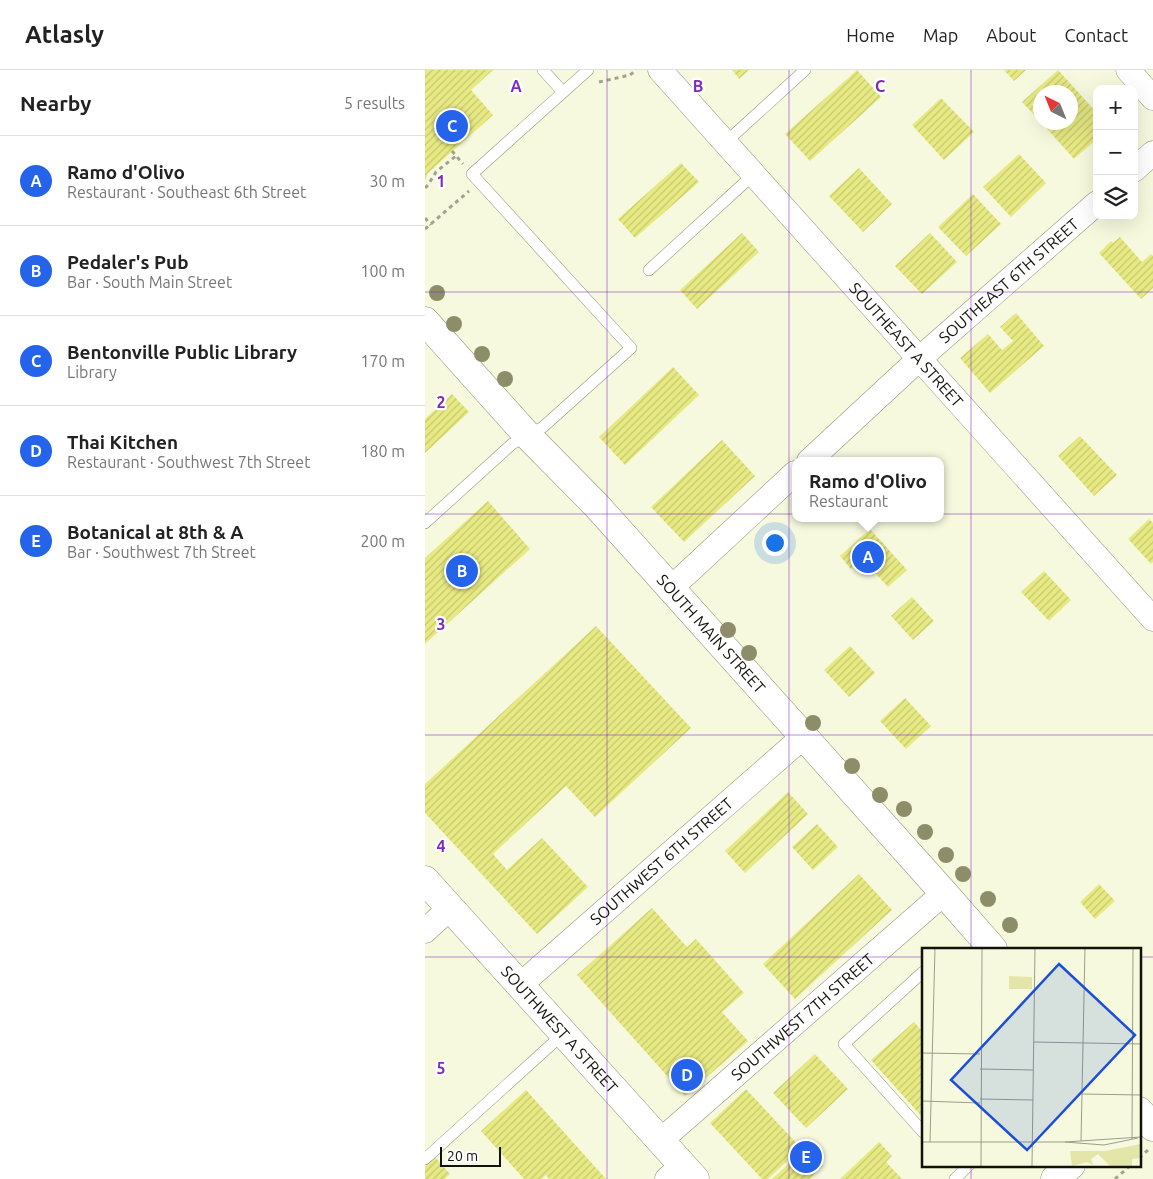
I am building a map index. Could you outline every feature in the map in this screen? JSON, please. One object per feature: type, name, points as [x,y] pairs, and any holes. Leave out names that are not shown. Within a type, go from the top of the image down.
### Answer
[{"type":"street","name":"SOUTHEAST A STREET","points":[[659,70],[1153,619]]},
{"type":"street","points":[[1128,70],[1153,98]]},
{"type":"street","points":[[1138,166],[1153,153]]},
{"type":"street","name":"SOUTHEAST 6TH STREET","points":[[813,457],[919,359],[1093,207]]},
{"type":"street","name":"SOUTH MAIN STREET","points":[[425,321],[528,436],[597,506],[945,893],[992,948]]},
{"type":"street","points":[[670,589],[792,476]]},
{"type":"street","name":"SOUTHWEST 6TH STREET","points":[[520,985],[803,737]]},
{"type":"street","name":"SOUTHWEST A STREET","points":[[425,880],[660,1141],[682,1175]]},
{"type":"street","name":"SOUTHWEST 7TH STREET","points":[[660,1141],[945,893]]},
{"type":"street","points":[[425,931],[450,908]]},
{"type":"street","points":[[1141,1103],[1153,1093]]},
{"type":"street","points":[[1141,1116],[1151,1138]]},
{"type":"street","points":[[1055,1179],[1070,1166]]},
{"type":"lane","points":[[543,70],[563,92]]},
{"type":"lane","points":[[425,523],[512,444],[543,427],[631,348],[471,174],[588,70]]},
{"type":"lane","points":[[725,143],[805,70]]},
{"type":"lane","points":[[649,270],[753,175]]},
{"type":"lane","points":[[922,973],[844,1044],[922,1131]]},
{"type":"lane","points":[[425,1159],[563,1034]]},
{"type":"lane","points":[[956,1173],[967,1166]]},
{"type":"path","points":[[594,83],[630,75],[636,70]]},
{"type":"path","points":[[425,188],[436,172],[456,156]]},
{"type":"path","points":[[425,230],[479,182]]},
{"type":"path","points":[[425,218],[431,225]]},
{"type":"path","points":[[1141,1155],[1151,1138]]},
{"type":"path","points":[[1115,1179],[1130,1166]]},
{"type":"building","points":[[425,70],[493,70],[471,90],[493,115],[428,173],[425,181]]},
{"type":"building","points":[[732,70],[749,70],[739,79]]},
{"type":"building","points":[[857,70],[881,97],[810,161],[785,134]]},
{"type":"building","points":[[1004,70],[1026,70],[1014,81]]},
{"type":"building","points":[[1058,70],[1072,85],[1041,85]]},
{"type":"building","points":[[1033,92],[1033,114],[1022,102]]},
{"type":"building","points":[[1078,92],[1093,109],[1093,142],[1074,159],[1048,130],[1078,130]]},
{"type":"building","points":[[941,98],[974,132],[944,160],[912,125]]},
{"type":"building","points":[[1019,154],[1046,183],[1011,217],[983,187]]},
{"type":"building","points":[[681,163],[699,182],[635,238],[618,219]]},
{"type":"building","points":[[859,168],[892,204],[863,232],[829,196]]},
{"type":"building","points":[[973,194],[1001,224],[966,256],[938,227]]},
{"type":"building","points":[[742,233],[759,252],[697,309],[680,290]]},
{"type":"building","points":[[930,233],[957,262],[922,294],[895,266]]},
{"type":"building","points":[[1120,237],[1142,262],[1151,254],[1153,256],[1153,288],[1141,299],[1099,253],[1111,241],[1113,243]]},
{"type":"building","points":[[1016,313],[1044,346],[990,393],[960,358],[988,334],[1002,350],[1013,341],[1000,327]]},
{"type":"building","points":[[673,367],[699,395],[625,465],[599,437]]},
{"type":"building","points":[[452,394],[469,412],[425,453],[425,419]]},
{"type":"building","points":[[1080,436],[1117,475],[1094,496],[1058,456]]},
{"type":"building","points":[[722,440],[755,476],[684,542],[651,507]]},
{"type":"building","points":[[488,501],[530,549],[425,644],[425,558]]},
{"type":"building","points":[[1149,519],[1153,523],[1153,562],[1151,564],[1128,539]]},
{"type":"building","points":[[870,529],[907,570],[888,587],[862,559],[851,569],[840,556]]},
{"type":"building","points":[[1044,571],[1071,600],[1049,621],[1021,592]]},
{"type":"building","points":[[912,597],[934,621],[913,640],[891,616]]},
{"type":"building","points":[[596,626],[691,728],[595,817],[566,786],[493,854],[507,870],[542,838],[588,887],[537,934],[425,813],[425,784]]},
{"type":"building","points":[[850,646],[875,673],[849,697],[824,670]]},
{"type":"building","points":[[905,698],[931,726],[906,749],[880,721]]},
{"type":"building","points":[[788,792],[808,814],[745,873],[725,851]]},
{"type":"building","points":[[817,824],[838,847],[813,870],[792,847]]},
{"type":"building","points":[[859,874],[892,910],[795,999],[763,964]]},
{"type":"building","points":[[1099,884],[1115,901],[1095,919],[1080,902]]},
{"type":"building","points":[[652,908],[687,947],[696,939],[744,993],[722,1012],[748,1041],[685,1096],[577,975]]},
{"type":"building","points":[[914,1022],[922,1031],[922,1117],[871,1060]]},
{"type":"building","points":[[815,1054],[848,1089],[806,1128],[773,1093]]},
{"type":"building","points":[[746,1089],[801,1148],[768,1179],[762,1179],[710,1123]]},
{"type":"building","points":[[526,1090],[606,1179],[549,1179],[546,1175],[542,1179],[524,1179],[481,1131]]},
{"type":"building","points":[[879,1142],[892,1156],[886,1162],[902,1179],[840,1179]]},
{"type":"building","points":[[806,1148],[823,1166],[809,1179],[772,1179]]},
{"type":"building","points":[[435,1157],[450,1174],[445,1179],[425,1179],[425,1166]]},
{"type":"place","name":"Bentonville Public Library","points":[[452,126]]},
{"type":"place","name":"Ramo d'Olivo","points":[[868,557]]},
{"type":"place","name":"Pedaler's Pub","points":[[462,571]]},
{"type":"place","name":"Thai Kitchen","points":[[687,1075]]},
{"type":"place","name":"Botanical at 8th & A","points":[[806,1157]]}]
